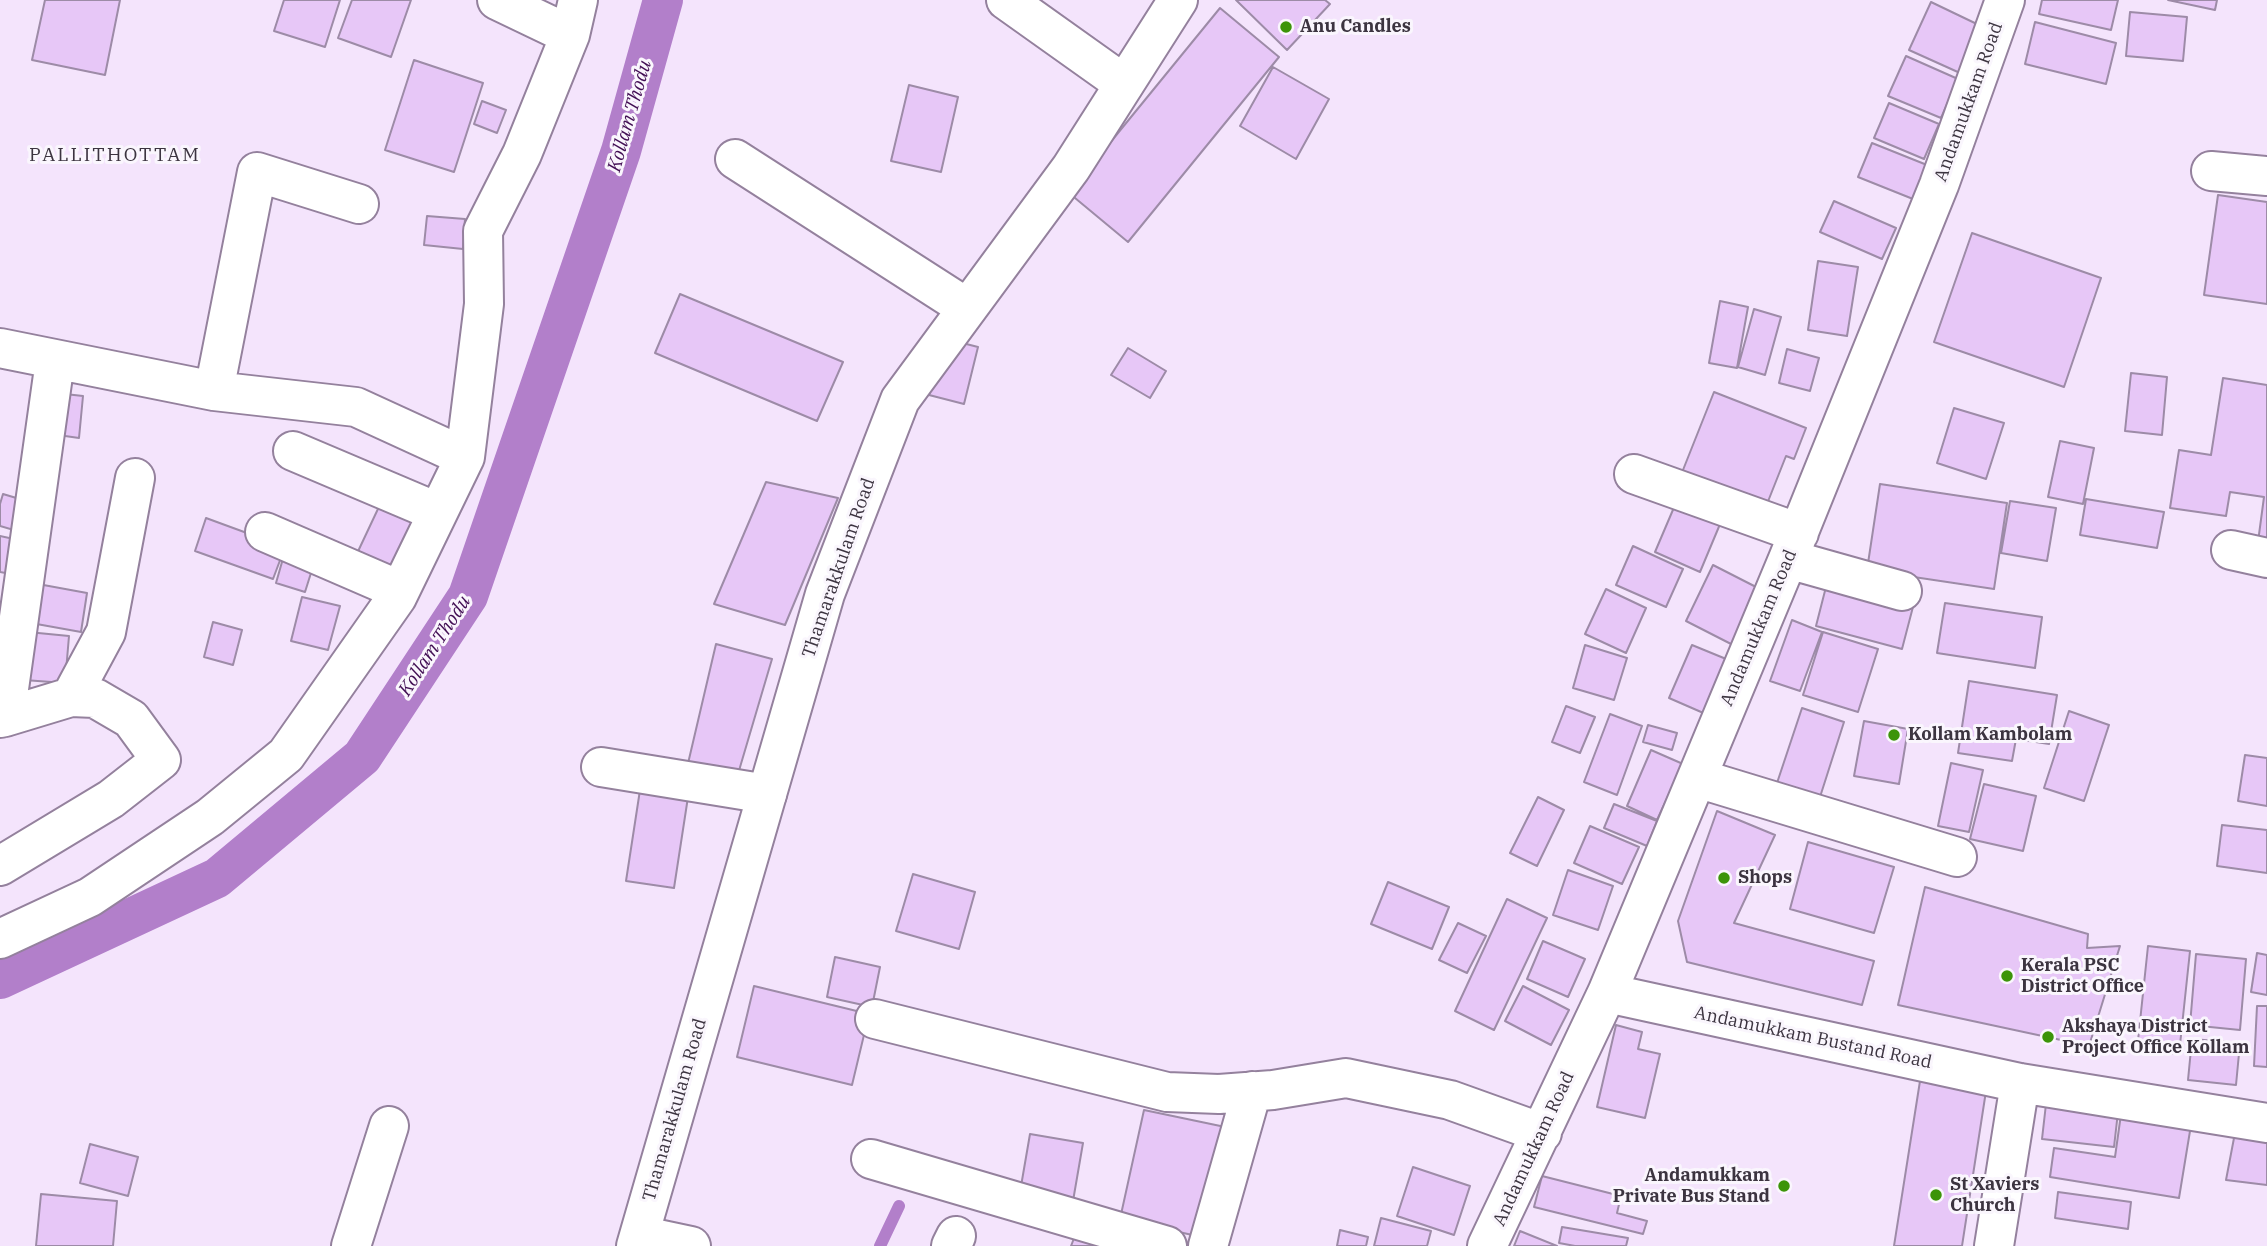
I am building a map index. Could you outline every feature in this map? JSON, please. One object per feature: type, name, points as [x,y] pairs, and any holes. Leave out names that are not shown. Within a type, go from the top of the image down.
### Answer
[{"type":"street","points":[[0,939],[90,897],[210,817],[286,755],[397,597],[465,457],[484,304],[483,231],[522,154],[574,18],[497,0]]},
{"type":"street","points":[[1006,0],[1124,84]]},
{"type":"street","name":"Thamarakkulam Road","points":[[662,1244],[767,794],[825,594],[900,400],[1071,167],[1178,0]]},
{"type":"street","name":"Andamukkam Road","points":[[1487,1246],[1607,993],[1697,778],[1939,185],[2006,0]]},
{"type":"street","points":[[735,159],[967,308]]},
{"type":"street","points":[[2211,171],[2267,176]]},
{"type":"street","points":[[214,391],[257,172],[359,204]]},
{"type":"street","points":[[0,348],[214,391],[356,407],[465,457]]},
{"type":"street","points":[[0,866],[111,799],[161,760],[131,719],[95,698],[71,697],[3,718],[55,361]]},
{"type":"street","points":[[293,452],[437,512]]},
{"type":"street","points":[[1634,474],[1793,546],[1902,591]]},
{"type":"street","points":[[71,697],[106,632],[135,478]]},
{"type":"street","points":[[265,532],[399,590]]},
{"type":"street","points":[[601,767],[767,794]]},
{"type":"street","points":[[1697,778],[1957,857]]},
{"type":"street","name":"Andamukkam Bustand Road","points":[[1607,993],[2020,1083],[2267,1123]]},
{"type":"street","points":[[875,1018],[1167,1092],[1219,1094],[1346,1078],[1450,1100],[1542,1133]]},
{"type":"street","points":[[1994,1246],[2020,1083]]},
{"type":"street","points":[[1208,1246],[1252,1091]]},
{"type":"street","points":[[351,1246],[389,1126]]},
{"type":"street","points":[[871,1159],[1167,1246]]},
{"type":"building","points":[[45,0],[120,0],[105,75],[32,60]]},
{"type":"building","points":[[284,0],[340,0],[325,47],[274,31]]},
{"type":"building","points":[[352,0],[411,0],[391,57],[338,38]]},
{"type":"building","name":"Anu Candles","points":[[1236,0],[1325,0],[1330,4],[1287,50]]},
{"type":"building","points":[[2042,0],[2118,0],[2111,30],[2039,14]]},
{"type":"building","points":[[2168,0],[2217,0],[2215,10]]},
{"type":"building","points":[[1931,2],[1981,26],[1960,73],[1909,50]]},
{"type":"building","points":[[1220,8],[1279,57],[1128,242],[1069,193]]},
{"type":"building","points":[[2130,12],[2187,17],[2183,61],[2126,56]]},
{"type":"building","points":[[2035,22],[2116,43],[2106,84],[2025,64]]},
{"type":"building","points":[[1906,56],[1958,79],[1941,118],[1888,96]]},
{"type":"building","points":[[414,60],[483,83],[454,172],[385,150]]},
{"type":"building","points":[[1273,67],[1329,99],[1296,159],[1240,126]]},
{"type":"building","points":[[909,85],[958,97],[941,172],[891,161]]},
{"type":"building","points":[[482,101],[506,110],[497,133],[474,124]]},
{"type":"building","points":[[1889,103],[1939,124],[1924,159],[1874,138]]},
{"type":"building","points":[[1872,143],[1932,167],[1918,201],[1858,177]]},
{"type":"building","points":[[2218,195],[2267,202],[2267,304],[2204,295]]},
{"type":"building","points":[[1834,201],[1896,228],[1882,259],[1820,232]]},
{"type":"building","points":[[427,216],[465,219],[463,249],[424,245]]},
{"type":"building","points":[[1972,233],[2101,278],[2064,387],[1934,342]]},
{"type":"building","points":[[1818,261],[1858,267],[1847,336],[1808,330]]},
{"type":"building","points":[[680,294],[843,362],[817,421],[655,353]]},
{"type":"building","points":[[1720,301],[1748,307],[1737,368],[1709,363]]},
{"type":"building","points":[[1754,309],[1781,317],[1765,375],[1738,367]]},
{"type":"building","points":[[943,338],[978,347],[964,404],[929,395]]},
{"type":"building","points":[[1128,348],[1166,371],[1150,398],[1111,375]]},
{"type":"building","points":[[1787,349],[1819,358],[1810,391],[1779,383]]},
{"type":"building","points":[[2131,373],[2167,377],[2162,435],[2125,431]]},
{"type":"building","points":[[2223,378],[2267,385],[2267,543],[2258,542],[2264,497],[2230,492],[2226,516],[2170,508],[2179,450],[2211,455]]},
{"type":"building","points":[[1714,392],[1806,428],[1794,459],[1786,456],[1765,509],[1681,475]]},
{"type":"building","points":[[56,393],[83,396],[79,438],[51,434]]},
{"type":"building","points":[[1954,408],[2004,423],[1986,479],[1937,463]]},
{"type":"building","points":[[2060,441],[2094,448],[2083,504],[2048,497]]},
{"type":"building","points":[[766,482],[838,498],[785,625],[714,604]]},
{"type":"building","points":[[1880,484],[2007,503],[1994,589],[1867,570]]},
{"type":"building","points":[[3,494],[33,503],[24,533],[0,526]]},
{"type":"building","points":[[385,494],[426,514],[394,581],[353,562]]},
{"type":"building","points":[[1678,498],[1723,517],[1700,572],[1655,552]]},
{"type":"building","points":[[2086,499],[2164,512],[2157,548],[2080,535]]},
{"type":"building","points":[[2010,501],[2056,508],[2047,561],[2001,553]]},
{"type":"building","points":[[206,518],[285,547],[273,579],[195,551]]},
{"type":"building","points":[[0,536],[23,541],[16,575],[0,572]]},
{"type":"building","points":[[1633,546],[1683,569],[1666,607],[1616,585]]},
{"type":"building","points":[[286,548],[316,557],[305,592],[276,583]]},
{"type":"building","points":[[1713,565],[1760,589],[1733,645],[1686,621]]},
{"type":"building","points":[[1828,579],[1914,603],[1902,649],[1816,626]]},
{"type":"building","points":[[38,584],[87,593],[81,632],[31,623]]},
{"type":"building","points":[[1606,589],[1646,608],[1626,653],[1585,634]]},
{"type":"building","points":[[302,597],[340,606],[328,650],[291,641]]},
{"type":"building","points":[[1945,603],[2042,617],[2035,668],[1937,653]]},
{"type":"building","points":[[1792,620],[1822,632],[1800,691],[1770,681]]},
{"type":"building","points":[[213,622],[242,630],[233,665],[204,657]]},
{"type":"building","points":[[28,632],[69,636],[65,683],[24,680]]},
{"type":"building","points":[[1823,632],[1878,649],[1858,712],[1803,695]]},
{"type":"building","points":[[716,644],[772,659],[730,801],[686,772]]},
{"type":"building","points":[[1585,645],[1627,658],[1614,700],[1573,688]]},
{"type":"building","points":[[1692,645],[1731,661],[1708,715],[1669,698]]},
{"type":"building","points":[[1969,681],[2057,695],[2049,744],[2016,739],[2012,761],[1958,753]]},
{"type":"building","points":[[1566,706],[1595,717],[1580,753],[1552,742]]},
{"type":"building","points":[[1802,708],[1844,722],[1820,797],[1777,783]]},
{"type":"building","points":[[2069,711],[2109,725],[2084,801],[2044,788]]},
{"type":"building","points":[[1610,714],[1642,726],[1617,795],[1584,782]]},
{"type":"building","points":[[1864,721],[1908,729],[1899,784],[1854,776]]},
{"type":"building","points":[[1648,725],[1677,733],[1672,750],[1643,742]]},
{"type":"building","points":[[1651,750],[1683,764],[1657,820],[1627,806]]},
{"type":"building","points":[[2245,755],[2267,758],[2267,806],[2238,801]]},
{"type":"building","points":[[1951,763],[1983,770],[1969,832],[1938,826]]},
{"type":"building","points":[[642,777],[690,784],[674,888],[626,881]]},
{"type":"building","points":[[1984,784],[2036,796],[2023,851],[1970,839]]},
{"type":"building","points":[[1538,797],[1564,810],[1537,866],[1510,853]]},
{"type":"building","points":[[1614,804],[1657,821],[1647,846],[1604,828]]},
{"type":"building","name":"Shops","points":[[1717,811],[1775,835],[1734,923],[1874,961],[1862,1005],[1687,962],[1678,921]]},
{"type":"building","points":[[2222,825],[2267,830],[2267,873],[2217,866]]},
{"type":"building","points":[[1590,826],[1639,847],[1622,884],[1574,863]]},
{"type":"building","points":[[1808,842],[1894,867],[1874,933],[1790,909]]},
{"type":"building","points":[[1568,870],[1613,886],[1598,930],[1553,915]]},
{"type":"building","points":[[913,874],[975,892],[959,949],[896,931]]},
{"type":"building","points":[[1388,882],[1449,907],[1432,949],[1371,924]]},
{"type":"building","name":"Kerala PSC District Office","points":[[1925,887],[2088,934],[2087,948],[2120,946],[2089,1046],[1898,1005]]},
{"type":"building","points":[[1507,899],[1547,918],[1494,1030],[1455,1011]]},
{"type":"building","points":[[1458,923],[1486,936],[1467,973],[1439,960]]},
{"type":"building","points":[[1543,941],[1585,959],[1568,997],[1527,979]]},
{"type":"building","points":[[2148,946],[2190,951],[2179,1054],[2137,1050]]},
{"type":"building","points":[[2257,953],[2267,955],[2267,995],[2251,992]]},
{"type":"building","points":[[2196,954],[2246,959],[2240,1030],[2190,1025]]},
{"type":"building","points":[[835,957],[880,967],[872,1007],[827,997]]},
{"type":"building","points":[[754,986],[869,1014],[852,1085],[737,1057]]},
{"type":"building","points":[[1523,986],[1569,1010],[1551,1045],[1505,1021]]},
{"type":"building","points":[[2257,1006],[2267,1006],[2267,1067],[2254,1066]]},
{"type":"building","points":[[1616,1025],[1642,1032],[1638,1049],[1660,1054],[1645,1118],[1597,1107]]},
{"type":"building","points":[[2192,1039],[2240,1043],[2236,1085],[2188,1080]]},
{"type":"building","name":"St Xaviers Church","points":[[1920,1081],[1986,1091],[1962,1246],[1894,1246]]},
{"type":"building","points":[[2046,1104],[2118,1112],[2114,1147],[2042,1139]]},
{"type":"building","points":[[1144,1110],[1230,1128],[1206,1238],[1120,1219]]},
{"type":"building","points":[[2121,1114],[2191,1125],[2179,1198],[2050,1177],[2054,1148],[2115,1157]]},
{"type":"building","points":[[2238,1117],[2267,1121],[2267,1185],[2226,1180]]},
{"type":"building","points":[[1030,1134],[1083,1143],[1073,1201],[1020,1192]]},
{"type":"building","points":[[90,1144],[138,1157],[128,1196],[80,1183]]},
{"type":"building","points":[[1413,1167],[1470,1186],[1454,1235],[1397,1216]]},
{"type":"building","points":[[1542,1176],[1621,1196],[1617,1213],[1647,1221],[1643,1234],[1534,1207]]},
{"type":"building","points":[[2058,1192],[2131,1202],[2128,1229],[2055,1218]]},
{"type":"building","points":[[41,1194],[117,1201],[113,1246],[36,1246]]},
{"type":"building","points":[[1381,1218],[1431,1231],[1427,1246],[1374,1246]]},
{"type":"building","points":[[1562,1227],[1628,1238],[1626,1246],[1575,1246],[1559,1243]]},
{"type":"building","points":[[1340,1230],[1368,1237],[1366,1246],[1337,1246]]},
{"type":"building","points":[[1520,1231],[1557,1246],[1514,1246]]},
{"type":"building","points":[[1076,1233],[1110,1246],[1071,1246]]},
{"type":"waterway","name":"Kollam Thodu","points":[[0,979],[217,878],[362,757],[468,596],[621,151],[663,0]]},
{"type":"waterway","points":[[880,1246],[899,1206]]},
{"type":"place","name":"Anu Candles","points":[[1286,27]]},
{"type":"place","name":"Kollam Kambolam","points":[[1894,735]]},
{"type":"place","name":"Shops","points":[[1724,878]]},
{"type":"place","name":"Kerala PSC District Office","points":[[2007,976]]},
{"type":"place","name":"Akshaya District Project Office Kollam","points":[[2048,1037]]},
{"type":"place","name":"Andamukkam Private Bus Stand","points":[[1784,1186]]},
{"type":"place","name":"St Xaviers Church","points":[[1936,1195]]},
{"type":"district","name":"PALLITHOTTAM","points":[[115,156]]}]
